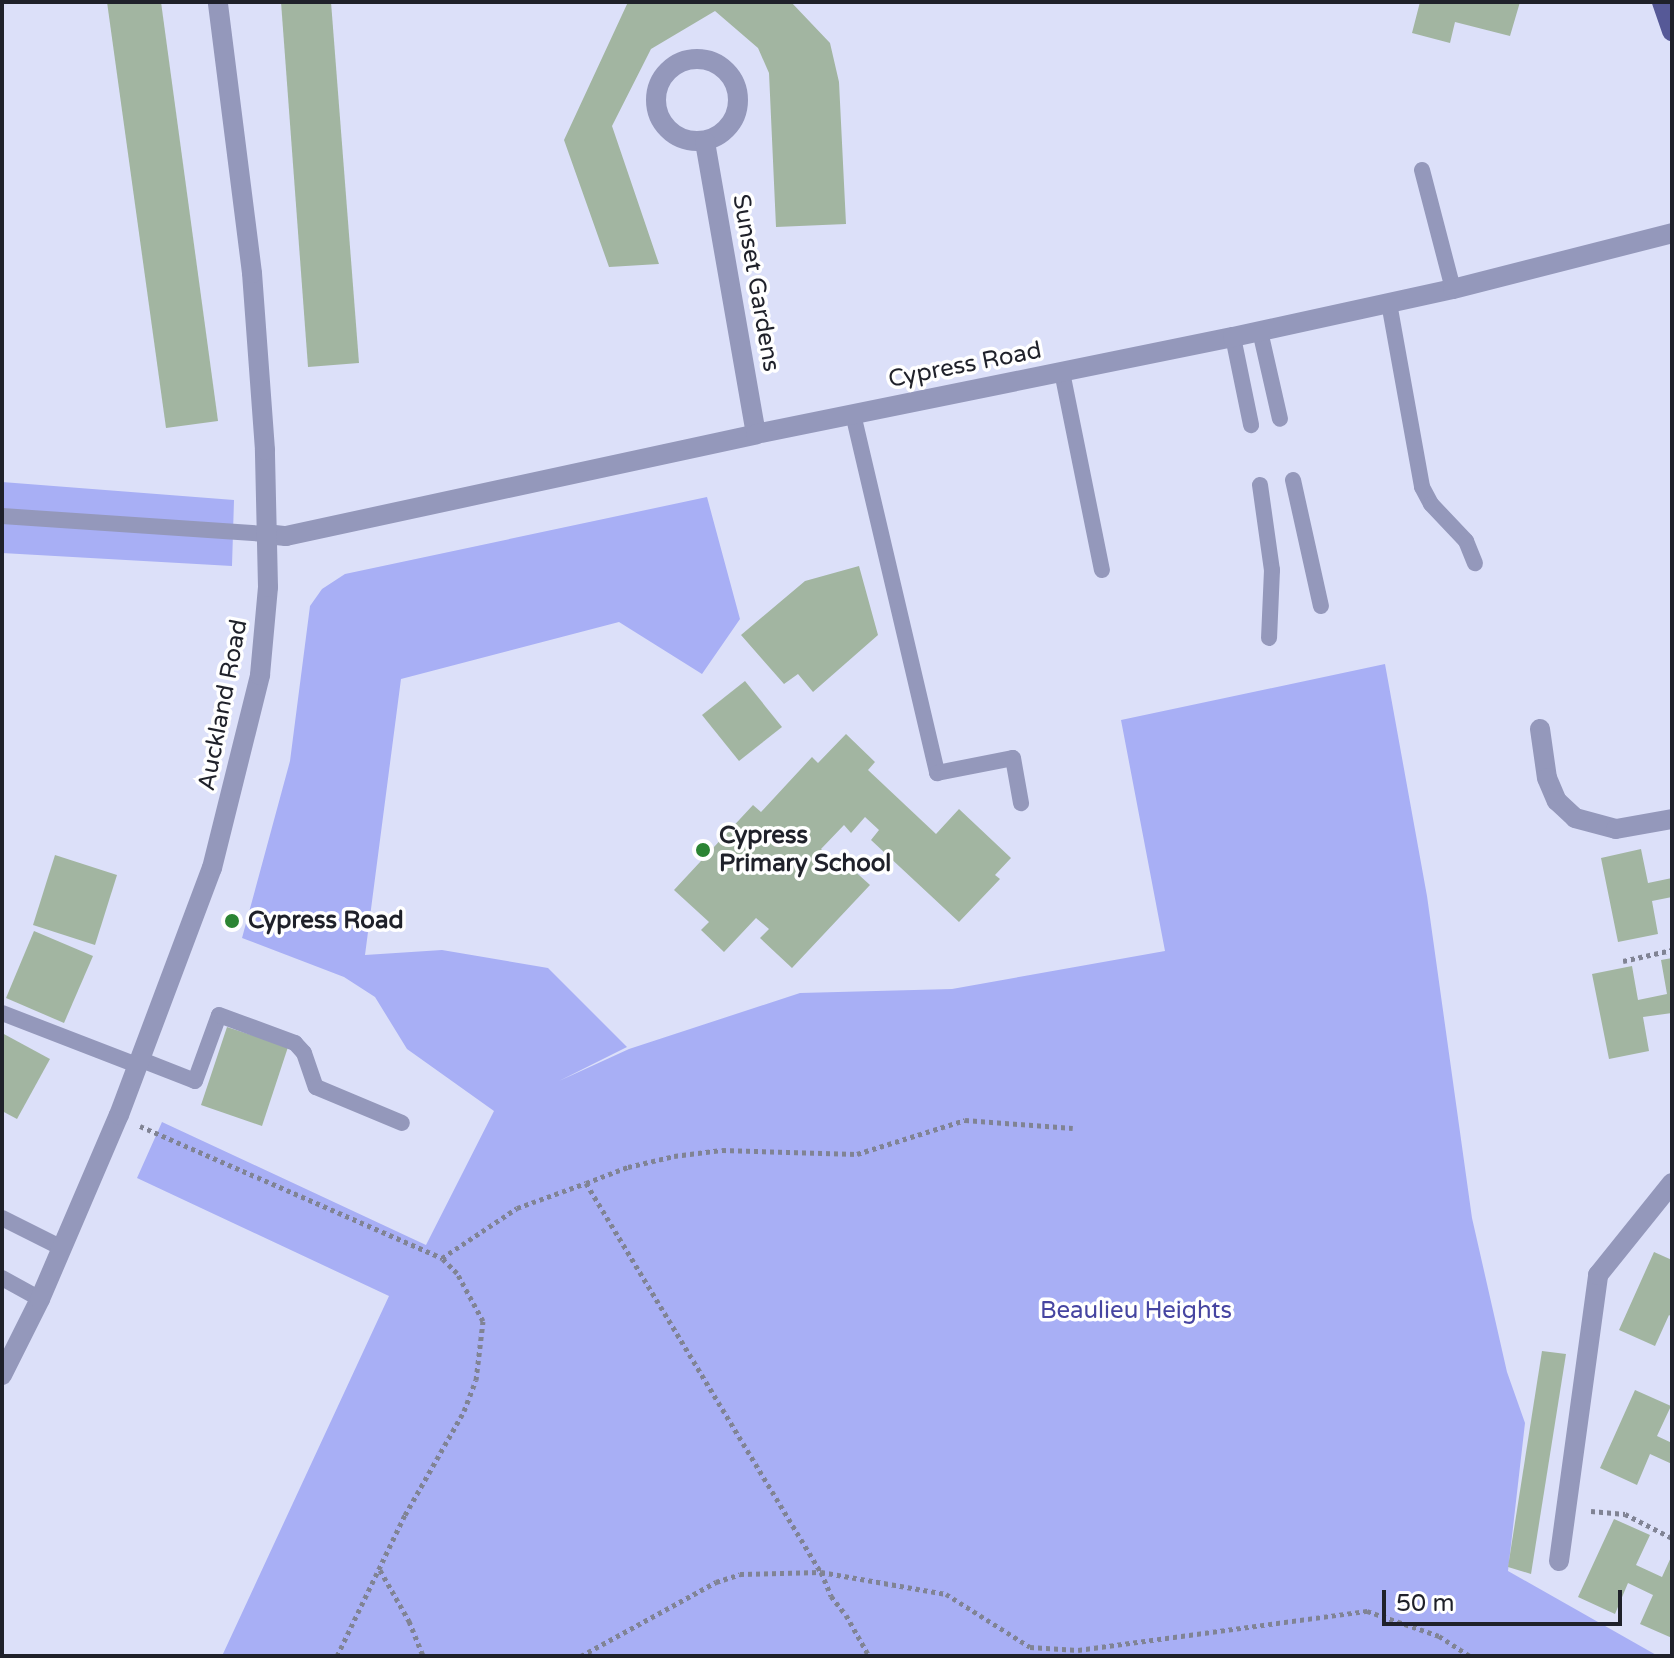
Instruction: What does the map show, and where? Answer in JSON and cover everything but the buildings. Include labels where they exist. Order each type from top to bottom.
[{"type":"main road","points":[[1662,2],[1672,31]]},
{"type":"street","name":"Auckland Road","points":[[2,1375],[40,1299],[119,1115],[212,868],[234,790],[266,637],[265,450],[252,273],[218,2]]},
{"type":"street","points":[[684,59],[716,62],[738,87],[735,120],[705,142],[678,138],[656,113],[659,81],[684,59]]},
{"type":"street","name":"Sunset Gardens","points":[[705,142],[756,434]]},
{"type":"street","name":"Cypress Road","points":[[266,534],[286,536],[756,434],[1233,337],[1453,289],[1672,233]]},
{"type":"street","points":[[1540,729],[1547,778],[1557,801],[1575,818],[1616,829],[1672,819]]},
{"type":"street","points":[[1559,1561],[1598,1275],[1672,1183]]},
{"type":"lane","points":[[1422,170],[1453,289]]},
{"type":"lane","points":[[1389,303],[1422,487],[1431,504],[1466,541],[1475,563]]},
{"type":"lane","points":[[1260,331],[1280,419]]},
{"type":"lane","points":[[1233,337],[1251,425]]},
{"type":"lane","points":[[1062,372],[1102,570]]},
{"type":"lane","points":[[853,414],[937,773],[1013,758],[1021,803]]},
{"type":"lane","points":[[1293,480],[1321,606]]},
{"type":"lane","points":[[1260,485],[1272,570],[1269,638]]},
{"type":"lane","points":[[2,516],[266,534]]},
{"type":"lane","points":[[2,1013],[195,1081],[219,1015],[295,1043],[304,1053],[316,1087],[402,1123]]},
{"type":"lane","points":[[2,1218],[62,1248]]},
{"type":"lane","points":[[2,1278],[40,1299]]},
{"type":"path","points":[[1623,961],[1672,950]]},
{"type":"path","points":[[119,1115],[442,1258],[463,1282],[483,1321],[476,1380],[464,1411],[405,1515],[337,1656]]},
{"type":"path","points":[[442,1258],[517,1208],[628,1167],[674,1156],[722,1150],[857,1154],[965,1120],[1073,1128]]},
{"type":"path","points":[[586,1183],[869,1656]]},
{"type":"path","points":[[1567,1508],[1625,1514],[1672,1538]]},
{"type":"path","points":[[380,1570],[409,1621],[423,1656]]},
{"type":"path","points":[[581,1656],[716,1582],[740,1574],[821,1572],[946,1594],[1030,1647],[1078,1650],[1367,1611],[1439,1636],[1470,1656]]},
{"type":"path","points":[[1028,1656],[1030,1647]]},
{"type":"green space","points":[[2,482],[234,500],[232,566],[2,553]]},
{"type":"green space","name":"Beaulieu Heights","points":[[707,497],[740,619],[702,674],[619,622],[401,679],[365,955],[442,950],[548,968],[627,1047],[559,1081],[629,1049],[800,993],[952,989],[1165,951],[1121,720],[1385,664],[1427,896],[1472,1218],[1507,1372],[1525,1423],[1508,1571],[1658,1656],[222,1656],[389,1296],[137,1178],[162,1122],[426,1245],[494,1111],[407,1049],[375,997],[344,977],[242,938],[290,761],[310,606],[322,589],[345,574]]},
{"type":"place","name":"Cypress Primary School","points":[[703,850]]},
{"type":"place","name":"Cypress Road","points":[[232,921]]}]
